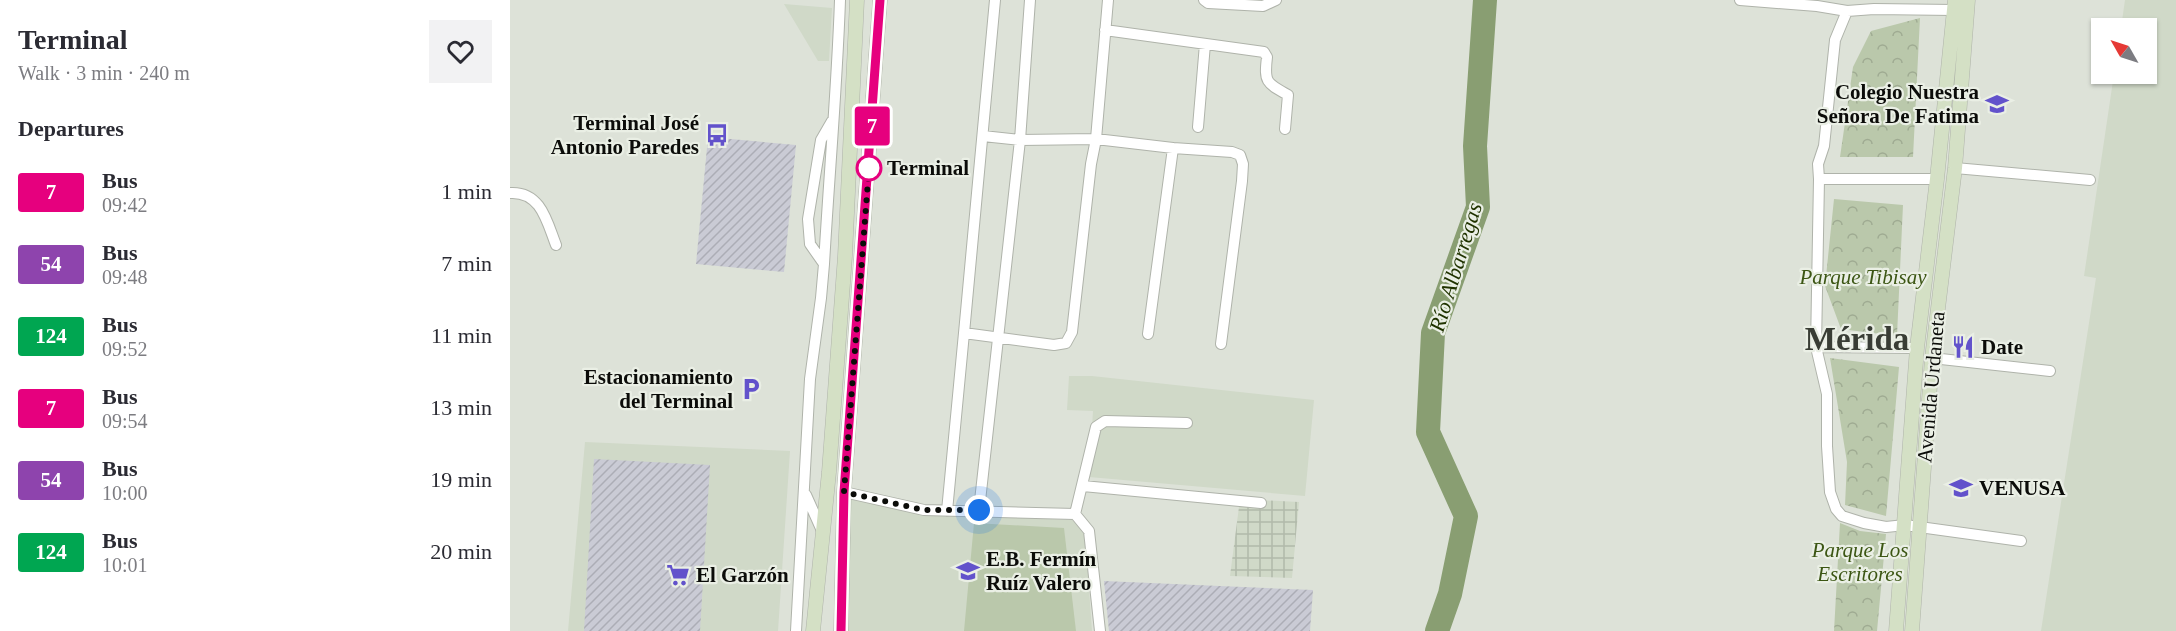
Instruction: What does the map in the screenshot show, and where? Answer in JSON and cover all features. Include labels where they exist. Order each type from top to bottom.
[{"type":"street","points":[[796,631],[810,379],[824,264],[840,0]]},
{"type":"street","points":[[813,631],[824,535],[845,256],[857,0]]},
{"type":"street","points":[[841,631],[844,492],[880,0]]},
{"type":"street","points":[[947,511],[995,0]]},
{"type":"street","points":[[979,510],[1020,140],[1030,0]]},
{"type":"street","points":[[964,333],[1054,345],[1066,342],[1070,338],[1096,139],[1108,0]]},
{"type":"street","points":[[1204,0],[1208,3],[1263,6],[1276,0]]},
{"type":"street","points":[[1740,0],[1829,4],[1847,11],[1954,5]]},
{"type":"street","name":"Avenida Urdaneta","points":[[1912,631],[1932,358],[1955,168],[1968,0]]},
{"type":"street","name":"Avenida Urdaneta","points":[[1896,631],[1917,348],[1954,5]]},
{"type":"street","points":[[1847,11],[1835,40],[1824,146],[1818,164],[1820,179],[1816,347],[1827,394],[1830,492],[1836,509],[1842,516],[1864,523],[1886,527],[1905,525],[2021,540]]},
{"type":"street","points":[[1105,30],[1266,54],[1265,76],[1267,81],[1288,95],[1285,129]]},
{"type":"street","points":[[1198,127],[1205,44]]},
{"type":"street","points":[[824,264],[810,244],[808,219],[821,140],[832,121]]},
{"type":"street","points":[[982,136],[1020,140],[1096,139],[1232,152],[1240,155],[1243,159],[1242,181],[1221,344]]},
{"type":"street","points":[[1149,334],[1173,148]]},
{"type":"street","points":[[1955,168],[2090,180]]},
{"type":"street","points":[[1820,179],[1937,179]]},
{"type":"street","points":[[510,193],[530,196],[542,207],[556,245]]},
{"type":"street","points":[[1816,347],[1917,348]]},
{"type":"street","points":[[1932,358],[2050,371]]},
{"type":"street","points":[[1075,514],[1096,427],[1100,423],[1105,421],[1187,423]]},
{"type":"street","points":[[1083,486],[1261,503]]},
{"type":"street","points":[[805,492],[824,535]]},
{"type":"street","points":[[844,492],[924,510],[1075,514],[1089,531],[1100,631]]},
{"type":"shaded area","points":[[2125,0],[2176,0],[2176,631],[2041,631],[2096,278],[2084,276],[2113,84],[2157,84],[2157,18],[2122,18]]},
{"type":"shaded area","points":[[784,4],[832,8],[829,61],[818,61]]},
{"type":"shaded area","points":[[1069,376],[1092,376],[1314,400],[1305,496],[1089,477],[1093,411],[1067,410]]},
{"type":"shaded area","name":"El Garzón","points":[[585,442],[790,451],[778,631],[568,631]]},
{"type":"shaded area","name":"E.B. Fermín Ruíz Valero","points":[[848,498],[921,514],[1072,520],[1085,533],[1092,631],[845,631]]},
{"type":"shaded area","points":[[1240,499],[1299,502],[1292,578],[1230,576]]},
{"type":"green space","points":[[1920,18],[1913,157],[1840,157],[1853,67],[1871,31]]},
{"type":"green space","name":"Parque Tibisay","points":[[1834,199],[1903,205],[1897,336],[1841,329],[1825,286]]},
{"type":"green space","points":[[1830,358],[1899,367],[1886,516],[1845,505],[1847,462]]},
{"type":"green space","points":[[974,523],[1064,528],[1076,631],[964,631]]},
{"type":"green space","name":"Parque Los Escritores","points":[[1840,523],[1860,531],[1886,534],[1877,631],[1834,631]]},
{"type":"building","points":[[708,137],[796,145],[784,272],[696,264]]},
{"type":"building","name":"El Garzón","points":[[594,459],[710,465],[700,631],[584,631]]},
{"type":"building","points":[[1104,581],[1313,590],[1310,631],[1109,631]]},
{"type":"waterway","name":"Río Albarregas","points":[[1437,631],[1450,594],[1466,516],[1428,432],[1433,333],[1478,207],[1475,146],[1485,0]]},
{"type":"bus line","name":"7","points":[[841,631],[844,492],[880,0]]},
{"type":"place","name":"Colegio Nuestra Señora De Fatima","points":[[1997,104]]},
{"type":"place","name":"Terminal José Antonio Paredes","points":[[717,135]]},
{"type":"place","name":"Terminal","points":[[869,168]]},
{"type":"place","name":"Date","points":[[1963,347]]},
{"type":"place","name":"Estacionamiento del Terminal","points":[[751,389]]},
{"type":"place","name":"VENUSA","points":[[1961,488]]},
{"type":"place","name":"E.B. Fermín Ruíz Valero","points":[[968,571]]},
{"type":"place","name":"El Garzón","points":[[678,575]]},
{"type":"district","name":"Mérida","points":[[1857,338]]},
{"type":"route","points":[[869,168],[844,492],[924,510],[979,510]]}]
